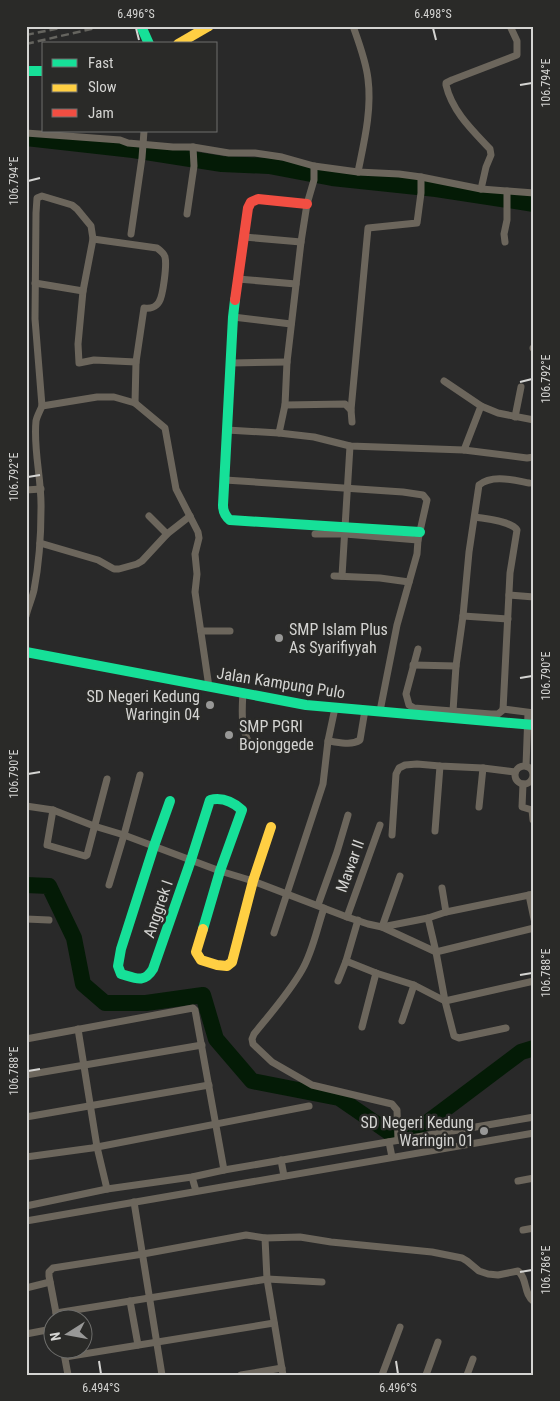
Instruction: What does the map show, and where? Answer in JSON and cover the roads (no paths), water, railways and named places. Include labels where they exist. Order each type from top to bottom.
[{"type":"street","points":[[141,26],[148,42]]},
{"type":"street","points":[[181,42],[208,26]]},
{"type":"street","points":[[353,26],[369,80],[368,114],[358,172]]},
{"type":"street","points":[[481,189],[491,154],[490,149],[475,135],[462,118],[451,99],[446,85],[452,80],[517,54],[517,41],[510,26]]},
{"type":"street","points":[[26,71],[42,71]]},
{"type":"street","points":[[131,234],[144,132]]},
{"type":"street","points":[[26,133],[80,134],[143,146],[193,147],[229,153],[255,153],[282,157],[314,168],[399,174],[421,180],[507,195],[534,193]]},
{"type":"street","points":[[186,214],[194,166],[193,147]]},
{"type":"street","points":[[279,434],[284,405],[301,242],[307,204],[314,180],[314,168]]},
{"type":"street","points":[[352,422],[351,410],[368,228],[417,223],[421,180]]},
{"type":"street","points":[[505,242],[504,234],[508,220],[507,195]]},
{"type":"street","points":[[26,616],[33,593],[40,544],[41,490],[37,456],[36,419],[42,406],[36,337],[36,213],[39,196],[72,205],[91,226],[93,239],[83,291],[78,344],[79,363],[94,360],[136,362]]},
{"type":"street","points":[[307,204],[278,200],[254,200],[248,208],[233,317],[223,508],[226,518],[230,520],[419,536]]},
{"type":"street","points":[[244,237],[301,242]]},
{"type":"street","points":[[93,239],[157,248],[165,256],[162,294],[159,302],[148,309],[144,308],[136,362],[135,403]]},
{"type":"street","points":[[238,279],[296,284]]},
{"type":"street","points":[[36,284],[83,291]]},
{"type":"street","points":[[233,317],[291,324]]},
{"type":"street","points":[[231,363],[287,362]]},
{"type":"street","points":[[444,381],[490,410],[534,420]]},
{"type":"street","points":[[515,417],[521,386]]},
{"type":"street","points":[[42,406],[98,397],[114,397],[135,403],[165,428],[176,489],[198,532],[199,538],[195,554],[196,592],[209,687]]},
{"type":"street","points":[[284,405],[345,404],[351,410]]},
{"type":"street","points":[[464,450],[481,406]]},
{"type":"street","points":[[227,430],[314,437],[350,446],[464,450],[526,458],[534,457]]},
{"type":"street","points":[[350,446],[345,530],[338,576],[380,578],[409,582]]},
{"type":"street","points":[[453,711],[456,666],[478,490],[481,483],[492,480],[502,479],[528,483]]},
{"type":"street","points":[[225,480],[423,495],[427,500],[417,554],[397,625],[380,711]]},
{"type":"street","points":[[26,490],[41,490]]},
{"type":"street","points":[[149,516],[167,534]]},
{"type":"street","points":[[40,544],[98,560],[114,569],[119,569],[137,564],[167,534],[190,516]]},
{"type":"street","points":[[418,649],[406,694],[409,705],[414,708],[491,714],[498,714],[503,709],[510,573],[517,530],[515,526],[509,523],[475,517]]},
{"type":"street","points":[[315,534],[345,530]]},
{"type":"street","points":[[509,595],[534,597]]},
{"type":"street","points":[[463,616],[508,619]]},
{"type":"street","points":[[201,631],[230,631]]},
{"type":"street","name":"Jalan Kampung Pulo","points":[[26,652],[306,705],[530,725]]},
{"type":"street","points":[[413,665],[456,666]]},
{"type":"street","points":[[242,692],[242,722],[251,746]]},
{"type":"street","points":[[274,933],[323,784],[328,741],[335,708]]},
{"type":"street","points":[[503,709],[531,713],[526,766]]},
{"type":"street","points":[[328,741],[350,744],[360,740],[365,710]]},
{"type":"street","points":[[392,835],[396,774],[399,768],[405,765],[417,764],[516,772]]},
{"type":"street","points":[[435,831],[440,766]]},
{"type":"street","points":[[526,766],[532,770],[533,776],[528,783],[524,784],[517,780],[516,772],[519,767],[526,766]]},
{"type":"street","points":[[479,807],[483,768]]},
{"type":"street","points":[[109,886],[140,775]]},
{"type":"street","points":[[53,810],[47,848],[82,857],[87,855],[107,779]]},
{"type":"street","points":[[524,784],[522,807],[532,810],[532,820]]},
{"type":"street","name":"Anggrek I","points":[[154,846],[121,949],[118,966],[121,974],[139,979],[150,976],[210,800],[215,798],[238,806],[242,810],[220,871]]},
{"type":"street","points":[[154,846],[170,801]]},
{"type":"street","points":[[26,806],[53,810],[220,871],[253,881],[347,917],[382,926],[436,952],[534,928]]},
{"type":"street","points":[[348,815],[309,954],[303,969],[252,1039],[254,1044],[272,1062],[312,1085],[392,1104],[397,1110],[398,1138]]},
{"type":"street","name":"Mawar II","points":[[347,917],[380,825]]},
{"type":"street","points":[[220,871],[196,952],[201,960],[227,966],[232,962],[253,881],[271,827]]},
{"type":"street","points":[[382,926],[400,876]]},
{"type":"street","points":[[442,888],[446,912]]},
{"type":"street","points":[[382,926],[428,918],[446,912],[532,894],[534,919]]},
{"type":"street","points":[[428,918],[452,1033],[456,1037],[465,1037],[506,1028]]},
{"type":"street","points":[[26,919],[49,920]]},
{"type":"street","points":[[338,981],[358,920]]},
{"type":"street","points":[[346,961],[414,985],[445,1001],[534,980]]},
{"type":"street","points":[[362,1027],[376,973]]},
{"type":"street","points":[[402,1021],[414,985]]},
{"type":"street","points":[[26,1039],[193,1008],[202,1045],[224,1170]]},
{"type":"street","points":[[78,1029],[97,1147],[108,1190]]},
{"type":"street","points":[[26,1075],[202,1045]]},
{"type":"street","points":[[26,1117],[209,1085]]},
{"type":"street","points":[[26,1158],[97,1147],[309,1106]]},
{"type":"street","points":[[26,1206],[108,1190],[389,1142],[398,1138],[534,1117]]},
{"type":"street","points":[[26,1221],[534,1133]]},
{"type":"street","points":[[389,1142],[392,1157]]},
{"type":"street","points":[[281,1160],[284,1176]]},
{"type":"street","points":[[192,1176],[196,1192]]},
{"type":"street","points":[[518,1181],[534,1178]]},
{"type":"street","points":[[134,1202],[162,1375]]},
{"type":"street","points":[[523,1230],[534,1228]]},
{"type":"street","points":[[55,1308],[49,1272],[55,1268],[246,1235],[265,1238],[300,1237],[432,1252],[462,1258],[479,1271],[488,1274],[498,1275],[518,1271],[522,1274],[529,1298],[534,1302]]},
{"type":"street","points":[[240,1375],[282,1371],[267,1279],[265,1238]]},
{"type":"street","points":[[92,1309],[267,1279],[322,1282]]},
{"type":"street","points":[[26,1288],[50,1282]]},
{"type":"street","points":[[130,1301],[138,1345]]},
{"type":"street","points":[[92,1353],[274,1324]]},
{"type":"street","points":[[382,1375],[400,1327]]},
{"type":"street","points":[[26,1334],[42,1331]]},
{"type":"street","points":[[426,1375],[438,1342]]},
{"type":"street","points":[[65,1358],[68,1375]]},
{"type":"street","points":[[467,1375],[473,1359]]},
{"type":"waterway","points":[[26,138],[133,150],[222,164],[269,166],[332,178],[436,189],[534,204]]},
{"type":"waterway","points":[[26,885],[49,886],[74,938],[83,984],[105,1003],[146,1003],[203,995],[216,1039],[252,1081],[339,1098],[390,1133],[411,1130],[428,1122],[521,1052],[534,1048]]},
{"type":"railway","points":[[26,35],[70,26]]},
{"type":"railway","points":[[26,44],[104,26]]},
{"type":"place","name":"SMP Islam Plus As Syarifiyyah","points":[[279,638]]},
{"type":"place","name":"SD Negeri Kedung Waringin 04","points":[[210,705]]},
{"type":"place","name":"SMP PGRI Bojonggede","points":[[229,735]]},
{"type":"place","name":"SD Negeri Kedung Waringin 01","points":[[484,1131]]}]
